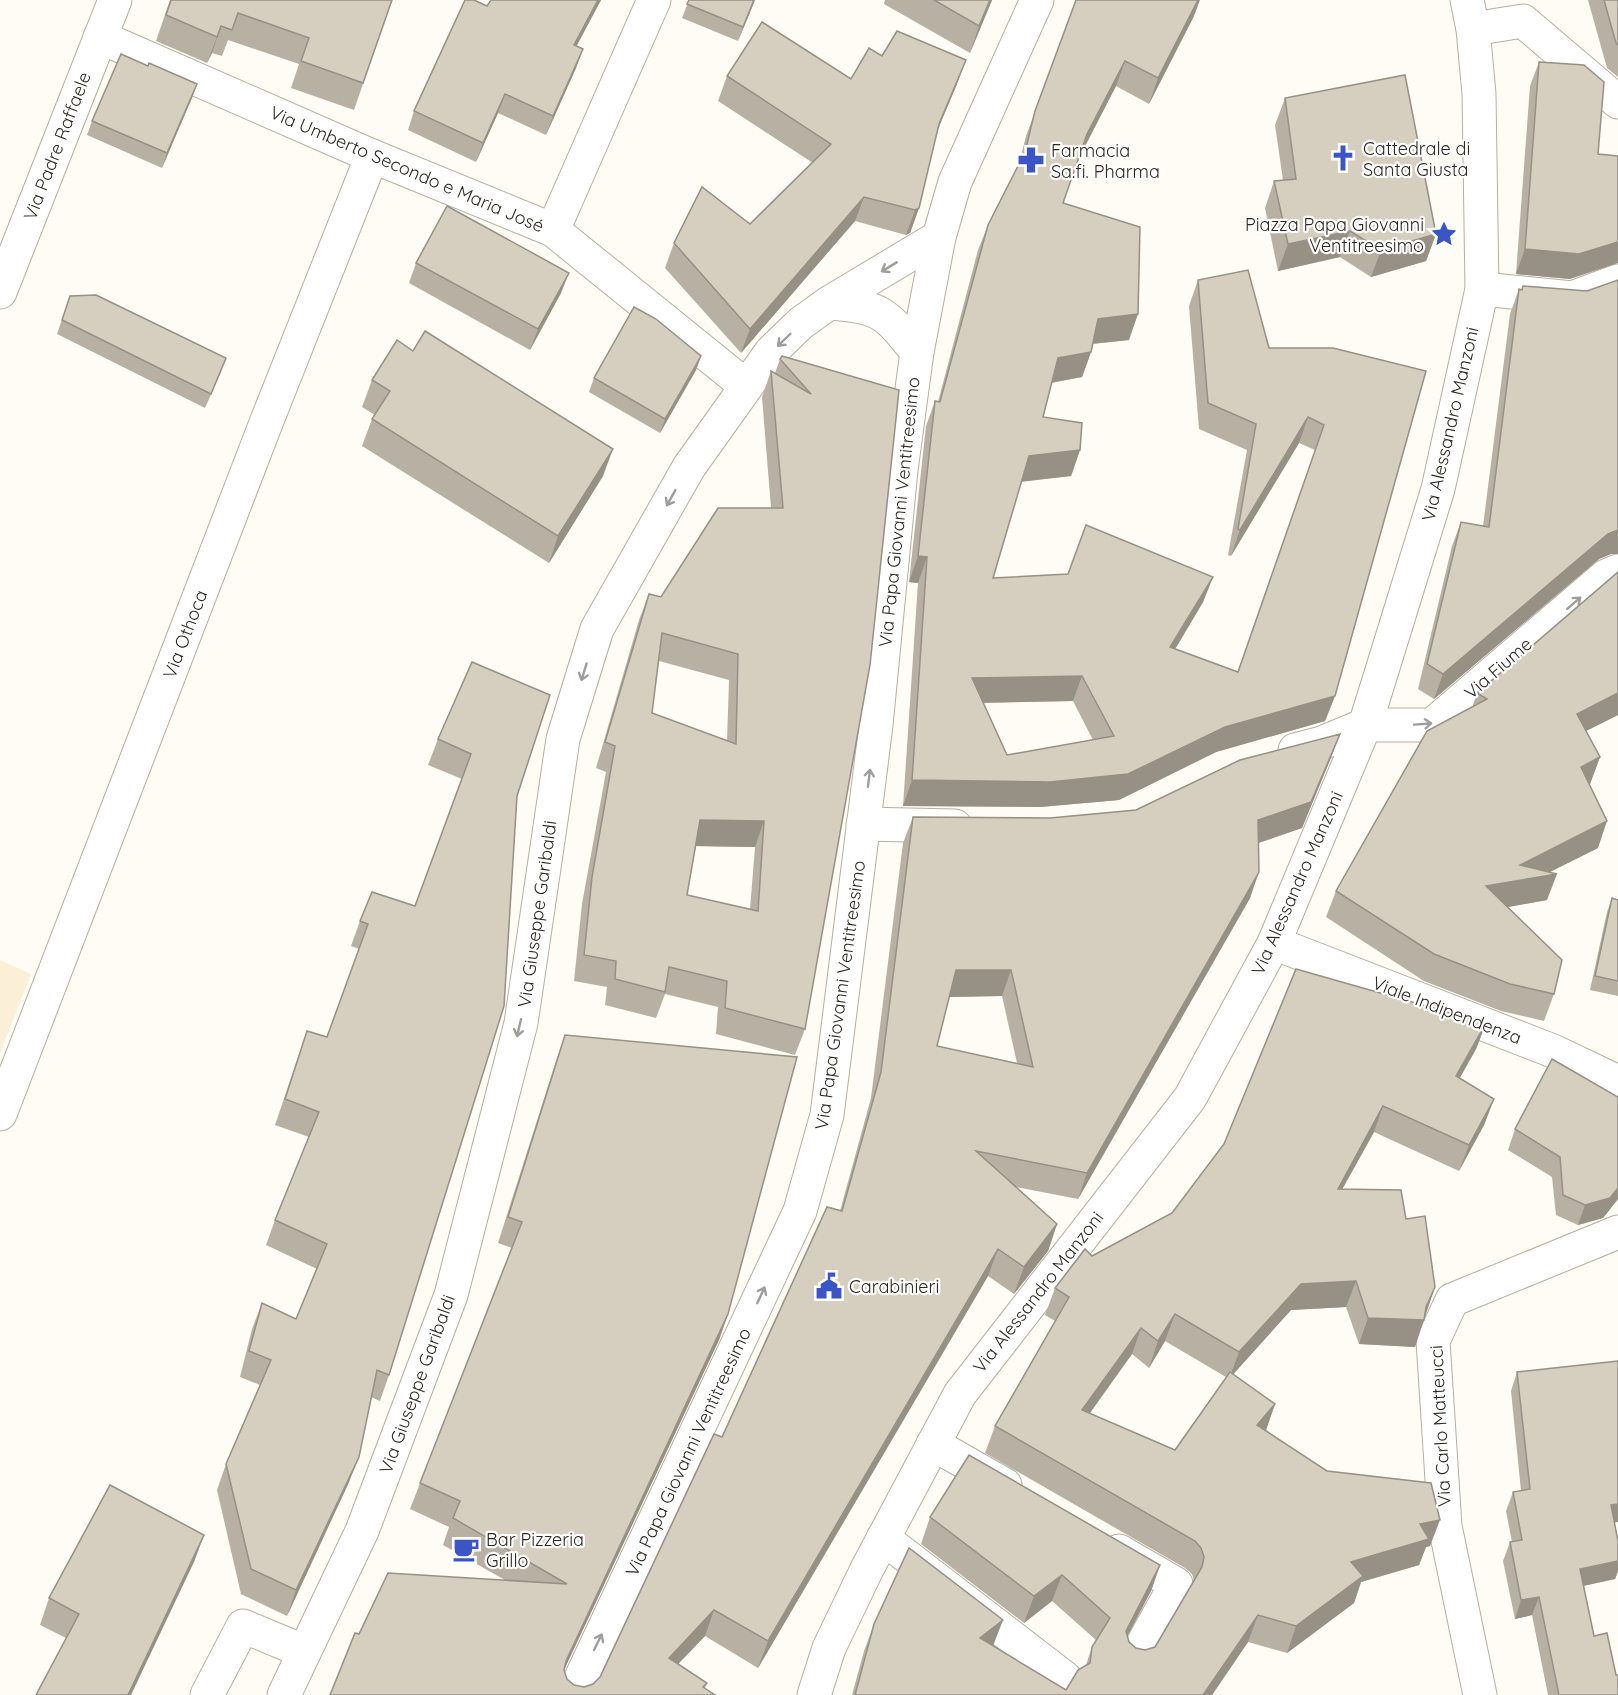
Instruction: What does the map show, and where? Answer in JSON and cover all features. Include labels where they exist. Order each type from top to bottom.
[{"type":"street","name":"Via Padre Raffaele","points":[[0,292],[115,0]]},
{"type":"street","points":[[553,230],[654,0]]},
{"type":"street","name":"Via Papa Giovanni Ventitreesimo","points":[[573,1695],[800,1211],[827,1115],[876,725],[901,470],[917,352],[939,237],[956,182],[1037,0]]},
{"type":"street","points":[[1470,14],[1522,21],[1618,102]]},
{"type":"street","name":"Via Alessandro Manzoni","points":[[814,1695],[829,1648],[960,1394],[1190,1098],[1274,943],[1365,725],[1438,489],[1482,289],[1479,94],[1470,14]]},
{"type":"street","name":"Via Umberto Secondo e Maria José","points":[[100,37],[372,156],[553,230],[746,386]]},
{"type":"street","name":"Via Othoca","points":[[0,1114],[257,446],[372,156]]},
{"type":"street","name":"Via Giuseppe Garibaldi","points":[[284,1695],[303,1650],[362,1531],[451,1295],[521,1023],[563,739],[597,629],[689,466],[771,352],[801,323],[829,303],[939,237]]},
{"type":"street","points":[[1482,289],[1572,298],[1618,281]]},
{"type":"street","name":"Via Papa Giovanni Ventitreesimo","points":[[829,303],[864,305],[890,319],[917,352]]},
{"type":"street","name":"Via Fiume","points":[[1365,725],[1432,725],[1606,576],[1618,571]]},
{"type":"street","points":[[1267,757],[1322,743],[1365,725]]},
{"type":"street","points":[[863,824],[985,826]]},
{"type":"street","name":"Viale Indipendenza","points":[[1274,943],[1553,1050],[1618,1082]]},
{"type":"street","name":"Via Carlo Matteucci","points":[[1480,1695],[1445,1526],[1433,1341],[1452,1300],[1618,1232]]},
{"type":"street","points":[[933,1444],[1035,1502]]},
{"type":"street","points":[[1095,1537],[1176,1584],[1135,1658]]},
{"type":"street","points":[[884,1538],[1065,1678]]},
{"type":"street","points":[[207,1695],[243,1626],[303,1650]]},
{"type":"shaded area","points":[[0,960],[31,974],[0,1053]]},
{"type":"building","points":[[171,0],[392,0],[363,83],[301,61],[309,38],[238,13],[232,30],[221,26],[217,37],[166,15]]},
{"type":"building","points":[[465,0],[474,0],[487,6],[491,0],[598,0],[574,45],[583,49],[553,116],[505,94],[483,143],[414,111]]},
{"type":"building","points":[[689,0],[754,0],[743,27],[687,4]]},
{"type":"building","points":[[934,0],[990,0],[979,26]]},
{"type":"building","points":[[1076,0],[1198,0],[1158,78],[1125,61],[1087,134],[1063,203],[1140,227],[1138,314],[1098,319],[1091,352],[1058,358],[1043,417],[1082,423],[1080,450],[1029,456],[993,578],[1068,574],[1086,525],[1213,577],[1170,647],[1238,672],[1324,425],[1308,417],[1240,530],[1238,529],[1256,424],[1208,403],[1198,280],[1248,270],[1269,348],[1333,348],[1426,371],[1335,696],[1225,727],[1128,774],[1050,782],[912,780],[927,557],[918,556],[935,401],[940,402],[988,225],[1025,152],[1035,111]],"holes":[[[1082,676],[1114,736],[1007,755],[972,678]]]},
{"type":"building","points":[[1604,0],[1618,0],[1618,45],[1616,43]]},
{"type":"building","points":[[762,22],[851,79],[869,48],[882,56],[897,31],[966,60],[939,124],[919,208],[915,210],[864,197],[750,329],[674,243],[702,187],[750,224],[831,144],[727,76]]},
{"type":"building","points":[[121,54],[148,66],[149,63],[197,84],[167,153],[92,121]]},
{"type":"building","points":[[1539,62],[1584,65],[1604,82],[1598,154],[1618,156],[1618,242],[1579,254],[1525,249]]},
{"type":"building","name":"Cattedrale di Santa Giusta","points":[[1405,75],[1436,234],[1381,250],[1350,231],[1288,244],[1274,181],[1296,179],[1285,98]]},
{"type":"building","points":[[447,206],[569,273],[538,329],[416,263]]},
{"type":"building","points":[[1618,280],[1618,530],[1608,534],[1443,674],[1427,664],[1461,522],[1489,527],[1519,289],[1522,290],[1523,286],[1587,291]]},
{"type":"building","points":[[96,295],[226,358],[211,394],[62,320],[70,296]]},
{"type":"building","points":[[634,307],[656,319],[701,356],[665,419],[594,378]]},
{"type":"building","points":[[425,331],[613,449],[558,536],[372,419],[390,391],[372,380],[397,340],[413,351]]},
{"type":"building","points":[[782,356],[899,390],[870,665],[805,1029],[725,1008],[727,981],[669,967],[665,992],[615,979],[616,961],[584,955],[592,877],[615,746],[605,742],[649,594],[661,597],[718,508],[783,508],[771,371],[811,394],[780,359]],"holes":[[[662,633],[738,654],[736,744],[652,713]],[[700,820],[764,821],[758,911],[687,895]]]},
{"type":"building","points":[[1618,572],[1618,693],[1577,714],[1600,757],[1581,767],[1607,821],[1520,865],[1557,874],[1486,886],[1562,960],[1554,994],[1510,984],[1434,954],[1336,891],[1427,731],[1487,699],[1477,693]]},
{"type":"building","points":[[472,662],[550,695],[517,796],[504,1006],[389,1375],[377,1370],[359,1457],[296,1590],[251,1569],[226,1464],[271,1360],[249,1351],[262,1303],[296,1319],[327,1244],[275,1220],[319,1112],[285,1099],[307,1031],[327,1037],[368,924],[360,921],[372,892],[415,906],[471,754],[438,739]]},
{"type":"building","points":[[1340,734],[1311,802],[1258,820],[1259,872],[1087,1173],[976,1151],[1057,1224],[1024,1267],[998,1249],[768,1641],[714,1610],[669,1658],[707,1683],[703,1687],[715,1695],[330,1695],[355,1633],[359,1634],[388,1573],[567,1584],[453,1518],[460,1501],[420,1483],[522,1222],[508,1217],[565,1035],[797,1057],[728,1314],[566,1661],[564,1670],[567,1679],[574,1685],[584,1687],[593,1684],[600,1677],[714,1434],[722,1437],[827,1207],[842,1211],[881,1072],[913,817],[1050,818],[1136,810],[1240,760]],"holes":[[[956,970],[1011,970],[1033,1067],[937,1046]]]},
{"type":"building","points":[[1612,898],[1618,900],[1618,981],[1595,976]]},
{"type":"building","points":[[1296,969],[1486,1023],[1456,1076],[1494,1099],[1469,1145],[1383,1106],[1338,1189],[1401,1190],[1406,1219],[1425,1216],[1435,1287],[1426,1307],[1424,1320],[1368,1318],[1356,1281],[1301,1284],[1239,1352],[1175,1314],[1158,1341],[1141,1328],[1082,1410],[1175,1450],[1230,1372],[1275,1404],[1257,1425],[1327,1471],[1431,1483],[1440,1520],[1420,1524],[1429,1539],[1351,1562],[1363,1576],[1296,1626],[1258,1615],[1203,1695],[855,1695],[874,1624],[909,1548],[1003,1620],[980,1638],[1066,1690],[1078,1670],[1090,1663],[1092,1647],[1110,1618],[1062,1575],[1034,1596],[930,1517],[969,1455],[1160,1565],[1126,1631],[1129,1642],[1136,1648],[1145,1650],[1155,1647],[1202,1567],[1204,1557],[1201,1548],[1195,1541],[995,1426],[1069,1297],[1055,1288],[1085,1249],[1092,1256],[1172,1213],[1224,1144]]},
{"type":"building","points":[[1552,1059],[1618,1097],[1618,1188],[1610,1198],[1585,1205],[1563,1195],[1560,1157],[1515,1129]]},
{"type":"building","points":[[1618,1361],[1618,1504],[1611,1505],[1618,1541],[1618,1561],[1580,1569],[1594,1636],[1607,1633],[1616,1675],[1618,1675],[1618,1695],[1559,1695],[1539,1597],[1521,1600],[1510,1542],[1522,1540],[1513,1492],[1530,1489],[1517,1372]]},
{"type":"building","points":[[110,1485],[204,1535],[128,1695],[36,1695],[79,1614],[49,1598]]},
{"type":"place","name":"Cattedrale di Santa Giusta","points":[[1343,158]]},
{"type":"place","name":"Farmacia Sa.fi. Pharma","points":[[1031,160]]},
{"type":"place","name":"Piazza Papa Giovanni Ventitreesimo","points":[[1444,234]]},
{"type":"place","name":"Carabinieri","points":[[829,1286]]},
{"type":"place","name":"Bar Pizzeria Grillo","points":[[466,1549]]}]
